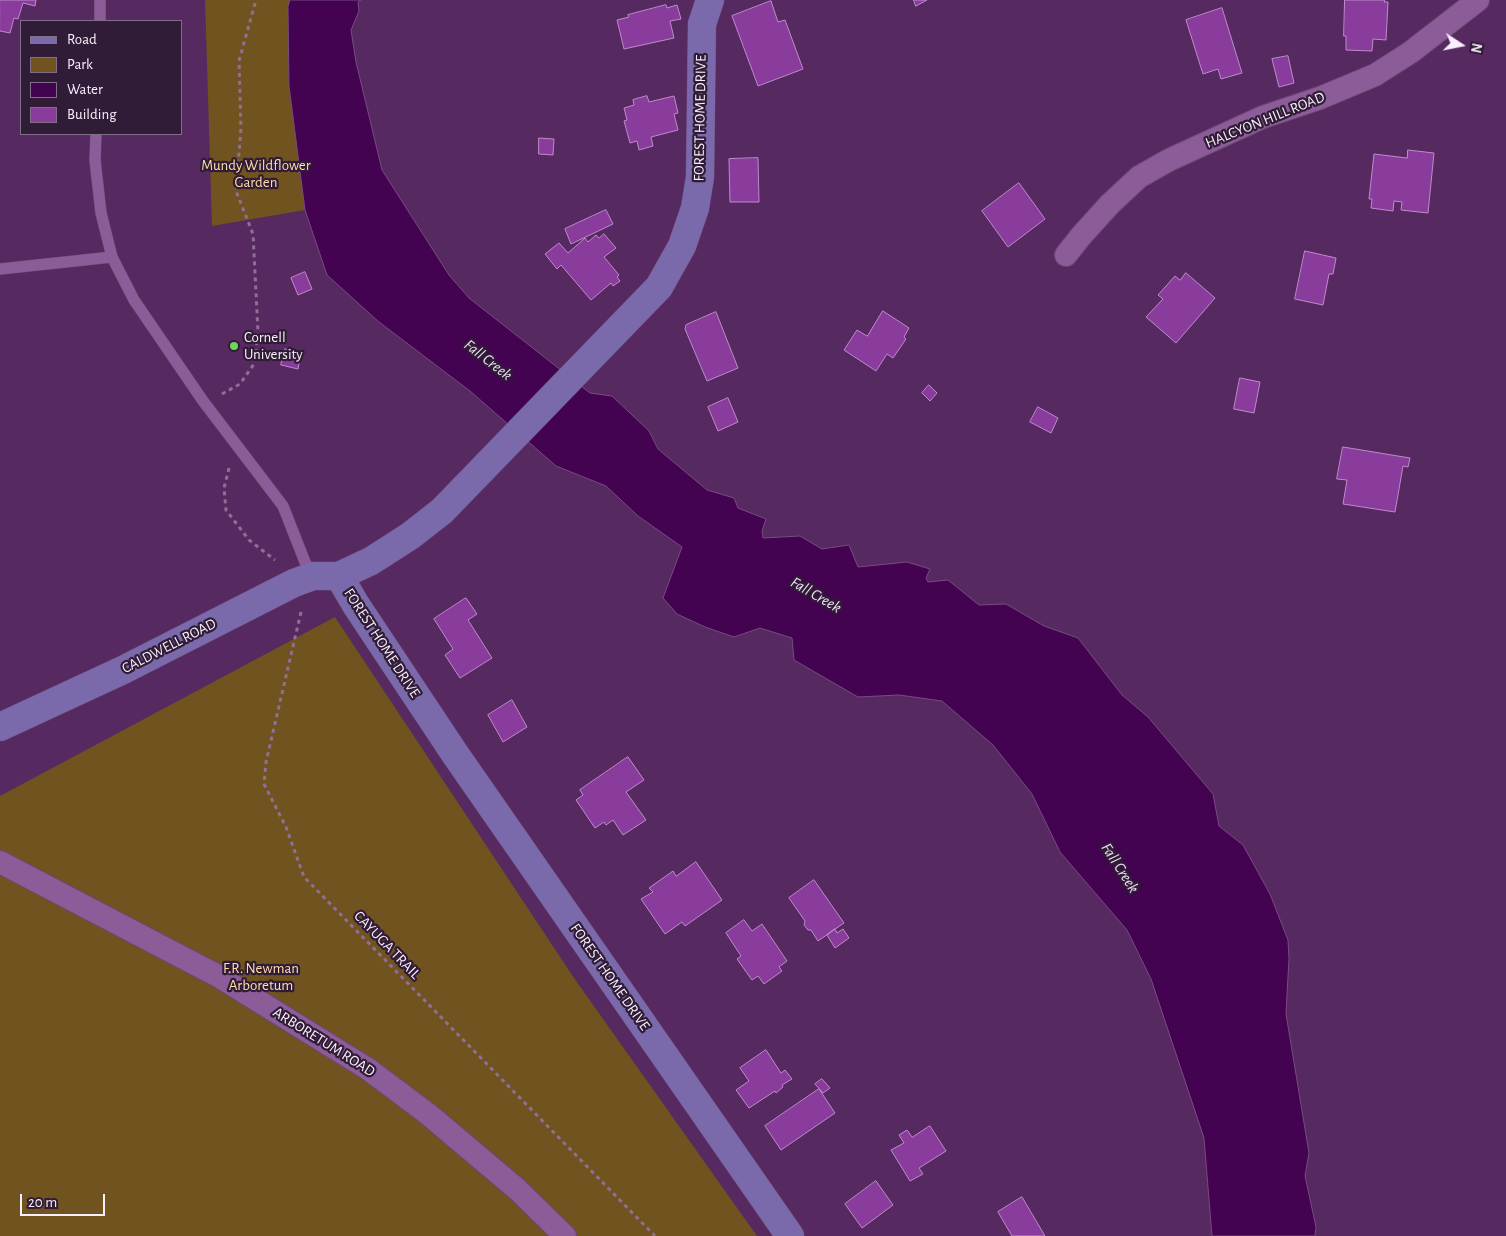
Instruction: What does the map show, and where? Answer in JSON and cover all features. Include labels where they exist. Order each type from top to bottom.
[{"type":"street","name":"FOREST HOME DRIVE","points":[[710,0],[702,24],[700,178],[695,208],[682,246],[659,287],[442,511],[410,536],[371,561],[326,576],[356,605],[455,754],[790,1236]]},
{"type":"street","name":"HALCYON HILL ROAD","points":[[1066,256],[1110,204],[1139,177],[1169,160],[1263,118],[1320,98],[1375,75],[1411,52],[1478,0]]},
{"type":"street","name":"CALDWELL ROAD","points":[[0,727],[123,670],[294,582],[326,576]]},
{"type":"street","name":"ARBORETUM ROAD","points":[[0,862],[218,976],[368,1069],[428,1114],[518,1190],[565,1236]]},
{"type":"lane","points":[[100,0],[100,20]]},
{"type":"lane","points":[[96,135],[95,160],[101,213],[112,257],[134,300],[203,401],[283,506],[305,562],[326,576]]},
{"type":"lane","points":[[0,269],[112,257]]},
{"type":"path","points":[[256,0],[239,61],[241,128],[236,191],[253,234],[258,332],[254,364],[240,384],[222,394],[235,443],[224,488],[226,510],[249,540],[281,565]]},
{"type":"path","name":"CAYUGA TRAIL","points":[[301,610],[266,762],[264,784],[286,827],[304,877],[655,1236]]},
{"type":"green space","name":"Mundy Wildflower Garden","points":[[205,0],[290,0],[288,7],[289,86],[305,210],[212,226]]},
{"type":"green space","name":"F.R. Newman Arboretum","points":[[335,617],[574,978],[757,1236],[0,1236],[0,796]]},
{"type":"water","name":"Fall Creek","points":[[290,0],[361,0],[358,2],[359,11],[351,30],[356,62],[382,170],[449,275],[469,298],[590,393],[612,396],[649,431],[658,449],[707,490],[734,498],[738,508],[766,519],[762,531],[763,538],[800,536],[822,549],[849,545],[858,567],[907,562],[930,569],[926,578],[928,582],[948,580],[979,605],[1006,604],[1044,626],[1078,638],[1122,695],[1148,717],[1213,794],[1219,826],[1243,845],[1270,894],[1288,940],[1286,1014],[1309,1153],[1305,1176],[1316,1227],[1315,1236],[1212,1236],[1204,1138],[1151,979],[1127,930],[1060,852],[1032,794],[993,745],[942,701],[899,695],[858,697],[794,660],[792,638],[760,628],[734,637],[705,627],[677,614],[663,598],[682,547],[638,516],[606,486],[556,466],[470,391],[379,322],[327,275],[305,210],[289,86],[288,7]]},
{"type":"building","points":[[0,0],[36,0],[35,6],[23,3],[18,19],[14,18],[10,33],[0,31]]},
{"type":"building","points":[[914,0],[927,0],[916,6]]},
{"type":"building","points":[[1345,0],[1385,0],[1384,2],[1388,2],[1386,40],[1373,39],[1372,51],[1346,50],[1346,36],[1344,36]]},
{"type":"building","points":[[771,1],[778,22],[785,20],[803,69],[758,86],[732,16]]},
{"type":"building","points":[[666,5],[667,8],[677,5],[681,19],[670,21],[674,38],[624,49],[617,20],[629,17],[628,15]]},
{"type":"building","points":[[1222,8],[1242,73],[1221,79],[1218,69],[1203,74],[1186,20]]},
{"type":"building","points":[[1288,56],[1294,83],[1279,87],[1272,59]]},
{"type":"building","points":[[647,96],[649,102],[674,96],[678,113],[674,114],[678,130],[651,137],[653,146],[639,150],[637,141],[630,143],[624,121],[627,120],[624,108],[634,105],[633,100]]},
{"type":"building","points":[[539,138],[554,139],[553,155],[539,154]]},
{"type":"building","points":[[1408,150],[1434,153],[1428,213],[1401,210],[1402,202],[1394,201],[1393,211],[1371,208],[1372,199],[1369,199],[1374,154],[1407,158]]},
{"type":"building","points":[[758,158],[759,202],[730,202],[729,159]]},
{"type":"building","points":[[1019,183],[1045,219],[1008,247],[982,211]]},
{"type":"building","points":[[606,210],[613,224],[571,244],[565,229]]},
{"type":"building","points":[[604,234],[616,248],[604,257],[619,275],[617,277],[620,281],[613,286],[611,283],[591,300],[561,265],[557,269],[545,254],[559,243],[568,253],[585,238],[588,242],[596,235],[599,238]]},
{"type":"building","points":[[1305,251],[1336,258],[1333,274],[1329,274],[1323,305],[1295,299]]},
{"type":"building","points":[[305,272],[312,289],[298,295],[291,278]]},
{"type":"building","points":[[1186,273],[1215,298],[1176,343],[1146,317],[1163,299],[1158,295],[1175,276],[1180,280]]},
{"type":"building","points":[[883,311],[909,328],[904,337],[906,339],[893,358],[887,354],[876,371],[844,350],[857,330],[867,336]]},
{"type":"building","points":[[716,312],[738,368],[707,381],[685,329],[686,325]]},
{"type":"building","points":[[285,349],[301,352],[298,369],[281,365]]},
{"type":"building","points":[[1240,378],[1260,382],[1254,413],[1234,409]]},
{"type":"building","points":[[929,385],[937,393],[930,401],[922,393]]},
{"type":"building","points":[[728,398],[738,422],[718,431],[708,407]]},
{"type":"building","points":[[1038,407],[1058,418],[1051,433],[1030,422]]},
{"type":"building","points":[[1343,447],[1410,458],[1408,467],[1403,466],[1395,512],[1343,504],[1347,480],[1337,479]]},
{"type":"building","points":[[466,598],[477,614],[468,620],[492,658],[460,678],[445,655],[453,649],[434,619]]},
{"type":"building","points":[[512,700],[527,727],[503,742],[488,715]]},
{"type":"building","points":[[628,757],[644,780],[626,792],[646,820],[623,835],[613,820],[606,825],[604,822],[595,828],[576,800],[583,795],[580,790]]},
{"type":"building","points":[[696,862],[722,900],[685,926],[682,922],[665,934],[641,899],[653,892],[649,888],[673,871],[676,876]]},
{"type":"building","points":[[814,880],[844,923],[818,941],[811,930],[808,930],[804,925],[805,921],[789,898]]},
{"type":"building","points":[[744,920],[752,931],[762,924],[787,961],[779,967],[782,971],[764,984],[758,976],[752,980],[737,959],[741,956],[726,933]]},
{"type":"building","points":[[835,929],[837,933],[843,929],[849,938],[835,948],[827,935]]},
{"type":"building","points":[[766,1050],[781,1073],[785,1070],[792,1079],[782,1085],[783,1087],[776,1093],[775,1091],[749,1108],[736,1090],[749,1081],[740,1068]]},
{"type":"building","points":[[822,1079],[830,1088],[823,1093],[815,1084]]},
{"type":"building","points":[[819,1089],[835,1113],[781,1150],[765,1126]]},
{"type":"building","points":[[930,1126],[946,1151],[919,1168],[923,1174],[910,1181],[891,1150],[904,1143],[899,1135],[907,1130],[912,1137]]},
{"type":"building","points":[[876,1181],[893,1205],[862,1228],[845,1204]]},
{"type":"building","points":[[1022,1197],[1045,1236],[1012,1236],[998,1212]]},
{"type":"place","name":"Cornell University","points":[[234,346]]}]
